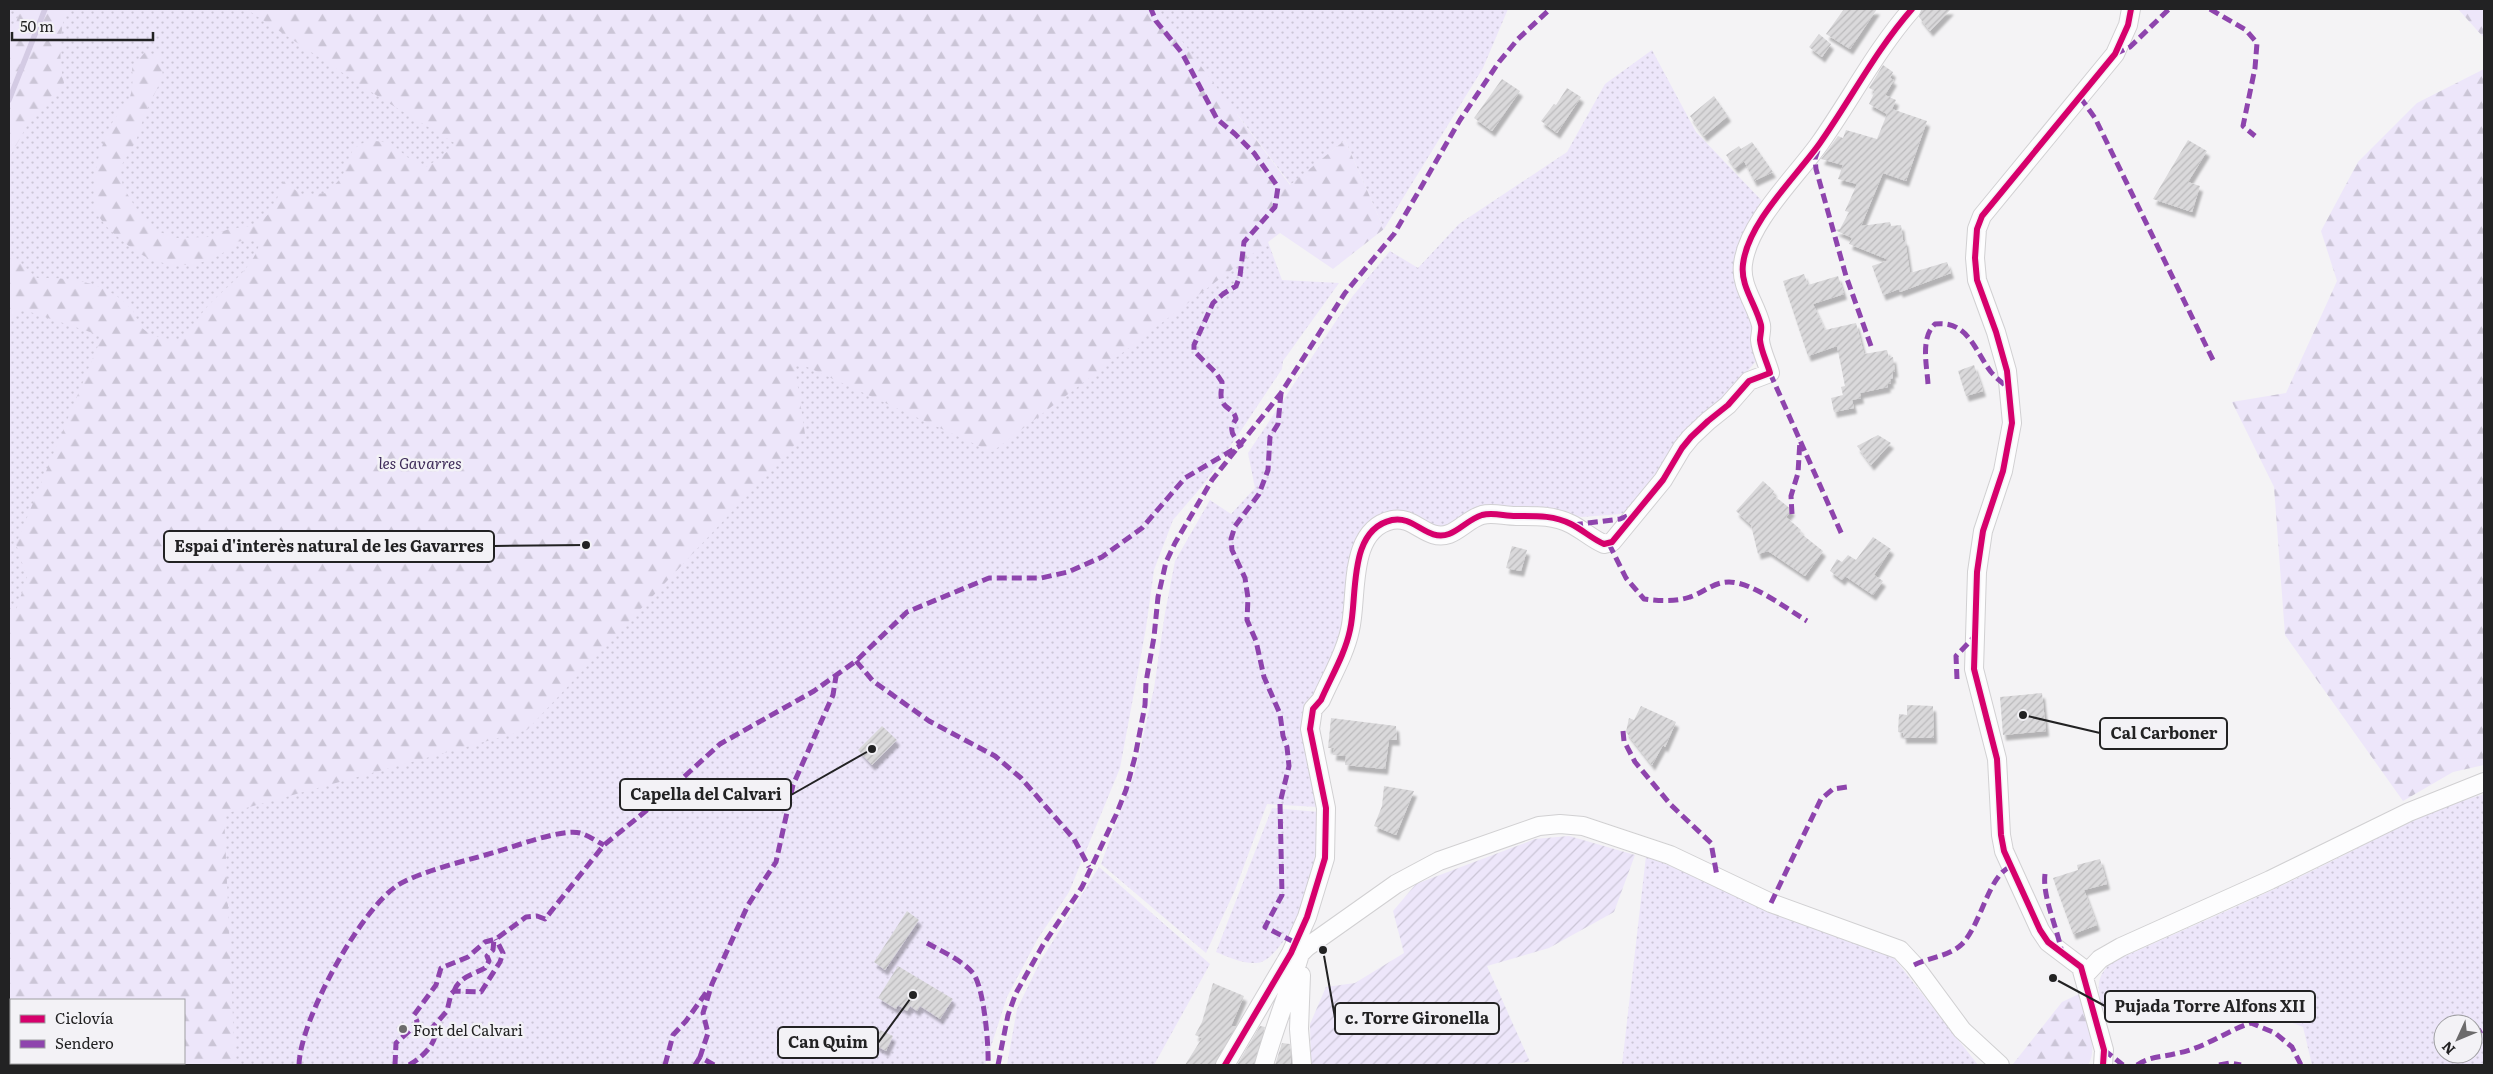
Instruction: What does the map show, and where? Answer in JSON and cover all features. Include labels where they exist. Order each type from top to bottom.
[{"type":"street","points":[[1264,1065],[1272,1036],[1283,1011],[1296,954],[1327,846],[1326,808],[1310,737],[1313,709],[1321,700],[1350,631],[1358,559],[1367,540],[1382,524],[1394,519],[1411,521],[1429,534],[1439,536],[1450,534],[1484,514],[1496,514],[1548,516],[1573,525],[1604,544],[1612,542],[1663,480],[1682,448],[1691,437],[1728,405],[1749,381],[1770,373],[1760,340],[1761,326],[1743,278],[1743,264],[1747,248],[1771,205],[1821,142],[1888,36],[1912,9]]},
{"type":"street","points":[[2103,1065],[2104,1050],[2081,967],[2048,942],[2040,930],[2004,851],[2001,835],[1997,759],[1974,669],[1977,572],[1983,530],[2003,471],[2012,423],[2007,370],[1996,332],[1977,280],[1975,258],[1977,229],[1982,216],[2115,54],[2128,25],[2131,9]]},
{"type":"street","points":[[2084,976],[2100,959],[2121,947],[2270,880],[2409,812],[2484,782]]},
{"type":"street","points":[[1225,1065],[1296,954],[1396,884],[1439,861],[1539,826],[1560,824],[1584,826],[1670,855],[1772,903],[1900,950],[1914,965],[1962,1030],[2000,1065]]},
{"type":"street","points":[[1296,954],[1302,1065]]},
{"type":"green space","points":[[9,9],[1508,9],[1483,68],[1384,229],[1345,140],[1291,185],[1237,114],[1257,212],[1282,280],[1339,283],[1283,361],[1282,369],[1203,485],[1173,520],[1154,570],[1146,628],[1120,768],[1069,892],[1037,940],[1007,997],[985,1065],[9,1065]]},
{"type":"green space","points":[[20,9],[66,9],[60,46],[64,83],[32,117],[9,158],[9,47]]},
{"type":"green space","name":"les Gavarres","points":[[246,9],[1158,9],[1290,185],[1345,140],[1384,229],[1333,269],[1280,233],[992,452],[794,361],[805,434],[527,730],[224,814],[235,1065],[9,1065],[9,607],[16,610],[27,578],[16,544],[102,336],[21,309],[9,320],[9,258],[19,262],[37,278],[76,280],[101,287],[123,301],[133,312],[143,329],[158,337],[181,341],[207,307],[250,263],[259,245],[253,239],[236,242],[210,260],[194,264],[178,265],[153,260],[138,253],[125,243],[100,218],[94,196],[94,183],[99,157],[112,123],[130,98],[132,68],[145,52],[160,56],[163,76],[145,114],[136,141],[120,168],[123,187],[139,213],[154,230],[177,238],[208,237],[229,229],[258,225],[273,209],[284,181],[302,195],[327,193],[342,177],[353,149],[368,140],[391,143],[407,157],[426,167],[456,144],[382,99]]},
{"type":"green space","points":[[2458,9],[2484,9],[2484,38]]},
{"type":"green space","points":[[1652,50],[1696,132],[1764,203],[1746,237],[1757,360],[1630,509],[1621,514],[1582,517],[1516,506],[1489,507],[1445,529],[1418,520],[1363,536],[1347,629],[1302,728],[1318,807],[1267,804],[1235,890],[1206,953],[1101,864],[1135,772],[1154,688],[1175,561],[1210,500],[1231,514],[1255,488],[1248,453],[1352,297],[1390,251],[1418,268],[1459,224],[1567,152],[1605,84]]},
{"type":"green space","points":[[2484,69],[2484,765],[2453,772],[2403,801],[2285,635],[2274,487],[2232,402],[2286,393],[2337,281],[2321,231],[2358,162],[2417,103]]},
{"type":"green space","points":[[2484,794],[2484,1065],[2312,1065],[2303,1027],[2245,1004],[2235,1007],[2230,1005],[2187,1005],[2144,998],[2103,1009],[2099,995],[2100,978],[2112,962],[2286,884],[2396,829],[2439,810]]},
{"type":"green space","points":[[1272,808],[1320,812],[1317,866],[1303,907],[1286,938],[1276,951],[1266,959],[1256,963],[1236,960],[1216,952]]},
{"type":"green space","points":[[1569,836],[1635,855],[1614,912],[1549,948],[1487,966],[1530,1062],[1480,1065],[1311,1065],[1310,1024],[1326,987],[1355,983],[1404,953],[1393,911],[1416,884],[1535,839]]},
{"type":"green space","points":[[1646,856],[1894,958],[1978,1065],[1622,1065]]},
{"type":"green space","points":[[1099,867],[1210,964],[1154,1065],[1007,1065],[1017,1009],[1040,962]]},
{"type":"green space","points":[[2079,994],[2092,1040],[2091,1058],[2088,1065],[2013,1064],[2062,1002]]},
{"type":"building","points":[[1844,9],[1877,9],[1850,49],[1826,34]]},
{"type":"building","points":[[1922,9],[1951,9],[1930,31],[1919,17]]},
{"type":"building","points":[[1819,34],[1831,44],[1822,57],[1809,47]]},
{"type":"building","points":[[1883,65],[1893,72],[1890,78],[1894,80],[1885,95],[1896,100],[1892,109],[1927,121],[1906,181],[1883,173],[1861,226],[1890,222],[1891,226],[1901,225],[1910,273],[1947,262],[1951,273],[1900,292],[1899,289],[1883,295],[1872,266],[1889,260],[1849,244],[1852,238],[1835,230],[1840,229],[1849,212],[1845,211],[1857,184],[1838,179],[1843,165],[1821,159],[1838,136],[1843,138],[1846,130],[1877,139],[1887,114],[1869,104],[1875,91],[1869,88]]},
{"type":"building","points":[[1502,79],[1520,91],[1492,131],[1474,118]]},
{"type":"building","points":[[1567,88],[1581,97],[1557,133],[1541,121],[1554,104],[1556,105]]},
{"type":"building","points":[[1714,96],[1728,116],[1704,136],[1690,116]]},
{"type":"building","points":[[2188,140],[2207,151],[2188,182],[2200,186],[2192,212],[2153,199]]},
{"type":"building","points":[[1752,142],[1773,172],[1754,181],[1744,161],[1735,168],[1726,155],[1739,146],[1741,149]]},
{"type":"building","points":[[1804,274],[1808,285],[1838,276],[1844,294],[1813,304],[1825,330],[1856,323],[1864,354],[1887,350],[1889,358],[1893,357],[1895,372],[1892,372],[1893,378],[1890,379],[1891,383],[1887,384],[1888,387],[1860,393],[1861,398],[1852,400],[1854,408],[1834,412],[1831,398],[1843,395],[1841,387],[1845,386],[1837,346],[1808,356],[1783,281]]},
{"type":"building","points":[[1974,365],[1983,391],[1966,396],[1958,371]]},
{"type":"building","points":[[1878,435],[1891,443],[1871,465],[1857,446]]},
{"type":"building","points":[[1763,481],[1774,491],[1772,494],[1792,510],[1786,517],[1801,530],[1799,532],[1823,551],[1805,576],[1768,551],[1758,554],[1751,525],[1736,511]]},
{"type":"building","points":[[1873,537],[1891,549],[1874,575],[1883,581],[1873,595],[1845,576],[1842,580],[1830,571],[1837,559],[1842,562],[1848,555],[1856,560]]},
{"type":"building","points":[[1512,546],[1527,550],[1521,571],[1506,568]]},
{"type":"building","points":[[2042,693],[2046,731],[2003,735],[2000,697]]},
{"type":"building","points":[[1907,705],[1933,706],[1934,738],[1903,738],[1903,733],[1898,732],[1899,714],[1907,715]]},
{"type":"building","points":[[1641,706],[1676,722],[1665,747],[1663,745],[1652,765],[1626,732],[1629,718],[1634,720]]},
{"type":"building","points":[[1331,718],[1396,726],[1397,740],[1389,740],[1385,769],[1345,765],[1346,756],[1333,755],[1334,748],[1328,748]]},
{"type":"building","points":[[882,726],[897,740],[872,765],[858,750]]},
{"type":"building","points":[[1384,786],[1414,791],[1396,835],[1374,826],[1382,806]]},
{"type":"building","points":[[2100,859],[2107,884],[2084,890],[2097,925],[2073,934],[2053,878],[2078,870],[2077,865]]},
{"type":"building","points":[[907,911],[919,920],[885,970],[874,962]]},
{"type":"building","points":[[898,966],[953,999],[940,1019],[920,1006],[917,1011],[910,1006],[907,1011],[898,1005],[896,1009],[878,998]]},
{"type":"building","points":[[1213,983],[1244,996],[1231,1026],[1236,1026],[1214,1065],[1185,1065],[1202,1038],[1195,1035],[1202,1022]]},
{"type":"building","points":[[1260,1026],[1265,1027],[1254,1065],[1237,1065]]},
{"type":"building","points":[[880,1030],[893,1036],[886,1051],[873,1044]]},
{"type":"building","points":[[1282,1043],[1290,1044],[1291,1065],[1275,1065]]},
{"type":"waterway","points":[[9,100],[45,9]]},
{"type":"marked path","points":[[395,1065],[396,1043],[416,1025],[417,1021],[414,1015],[436,985],[441,968],[468,957],[485,942],[496,939],[526,917],[537,916],[545,919],[604,845],[652,806],[720,744],[814,691],[856,661],[907,612],[989,578],[1041,578],[1068,572],[1102,557],[1142,528],[1185,478],[1241,445],[1232,432],[1236,419],[1235,416],[1222,400],[1222,382],[1216,373],[1194,351],[1194,345],[1213,303],[1236,286],[1240,276],[1244,242],[1275,207],[1278,187],[1254,153],[1217,119],[1182,53],[1156,21],[1151,9]]},
{"type":"marked path","points":[[998,1065],[1008,1015],[1016,993],[1043,945],[1082,887],[1126,790],[1135,757],[1145,705],[1146,682],[1154,637],[1158,597],[1166,562],[1175,543],[1212,480],[1281,393],[1345,293],[1394,234],[1460,120],[1499,62],[1518,39],[1550,9]]},
{"type":"marked path","points":[[2115,54],[2130,47],[2169,9]]},
{"type":"marked path","points":[[2210,9],[2246,30],[2257,43],[2255,68],[2243,126],[2255,136]]},
{"type":"marked path","points":[[2080,97],[2095,118],[2213,360]]},
{"type":"marked path","points":[[1818,150],[1815,159],[1816,169],[1846,276],[1871,346]]},
{"type":"marked path","points":[[1928,384],[1925,352],[1927,337],[1935,324],[1946,324],[1963,332],[1991,372],[2009,389]]},
{"type":"marked path","points":[[1770,373],[1843,537]]},
{"type":"marked path","points":[[1281,393],[1278,424],[1270,437],[1268,470],[1259,494],[1235,526],[1231,539],[1232,550],[1245,578],[1248,598],[1247,620],[1256,641],[1264,677],[1280,714],[1289,766],[1280,803],[1282,895],[1265,927],[1296,943]]},
{"type":"marked path","points":[[1792,514],[1791,496],[1798,473],[1800,440]]},
{"type":"marked path","points":[[1573,525],[1620,519],[1632,514]]},
{"type":"marked path","points":[[1609,544],[1626,578],[1644,599],[1661,601],[1679,600],[1723,582],[1738,583],[1759,591],[1807,621]]},
{"type":"marked path","points":[[1957,679],[1956,656],[1974,637]]},
{"type":"marked path","points":[[856,661],[873,681],[929,721],[995,756],[1021,778],[1074,839],[1089,867]]},
{"type":"marked path","points":[[714,1065],[700,1057],[708,1033],[703,1013],[712,984],[748,905],[776,862],[793,785],[833,695],[836,676]]},
{"type":"marked path","points":[[1623,731],[1624,741],[1635,762],[1671,805],[1711,843],[1717,876]]},
{"type":"marked path","points":[[1771,903],[1821,799],[1833,789],[1847,787]]},
{"type":"marked path","points":[[299,1065],[302,1045],[310,1021],[335,968],[350,941],[367,917],[383,898],[398,885],[433,870],[563,833],[580,833],[604,845]]},
{"type":"marked path","points":[[1914,965],[1950,952],[1961,945],[1974,926],[1996,880],[2002,872],[2010,867]]},
{"type":"marked path","points":[[2045,874],[2048,903],[2062,954]]},
{"type":"marked path","points":[[454,991],[463,979],[485,968],[489,961],[487,956],[493,950],[494,939]]},
{"type":"marked path","points":[[409,1065],[422,1056],[433,1042],[435,1032],[432,1028],[447,1011],[451,994],[454,991],[481,992],[500,962],[503,953],[496,939]]},
{"type":"marked path","points":[[927,943],[962,963],[972,972],[976,979],[980,989],[985,1016],[988,1065]]},
{"type":"marked path","points":[[665,1065],[673,1035],[686,1021],[708,990]]},
{"type":"marked path","points":[[2137,1065],[2152,1058],[2188,1051],[2251,1023],[2275,1033],[2292,1047],[2301,1065]]},
{"type":"marked path","points":[[2104,1050],[2123,1065]]},
{"type":"marked path","points":[[695,1065],[700,1057]]},
{"type":"marked path","points":[[2219,1065],[2230,1063],[2241,1065]]},
{"type":"cycle path","points":[[1225,1065],[1291,953],[1307,917],[1325,858],[1326,808],[1310,729],[1313,709],[1321,700],[1348,639],[1357,566],[1361,550],[1368,537],[1378,526],[1392,520],[1400,519],[1407,521],[1427,532],[1441,535],[1449,534],[1477,517],[1490,514],[1557,519],[1571,524],[1604,544],[1612,542],[1663,480],[1682,448],[1691,437],[1728,405],[1749,381],[1770,373],[1760,340],[1761,325],[1759,317],[1744,280],[1743,264],[1747,248],[1754,232],[1774,200],[1820,143],[1875,58],[1912,9]]},
{"type":"cycle path","points":[[2103,1065],[2104,1050],[2081,967],[2048,942],[2040,930],[2004,851],[2001,835],[1997,759],[1974,669],[1977,572],[1983,531],[2003,471],[2012,423],[2007,371],[1996,332],[1977,280],[1975,258],[1977,229],[1982,216],[2115,54],[2128,25],[2131,9]]},
{"type":"place","name":"Espai d'interès natural de les Gavarres","points":[[586,545]]},
{"type":"place","name":"Cal Carboner","points":[[2023,715]]},
{"type":"place","name":"Capella del Calvari","points":[[872,749]]},
{"type":"place","name":"c. Torre Gironella","points":[[1323,950]]},
{"type":"place","name":"Pujada Torre Alfons XII","points":[[2053,978]]},
{"type":"place","name":"Can Quim","points":[[913,995]]},
{"type":"place","name":"Fort del Calvari","points":[[403,1029]]}]
